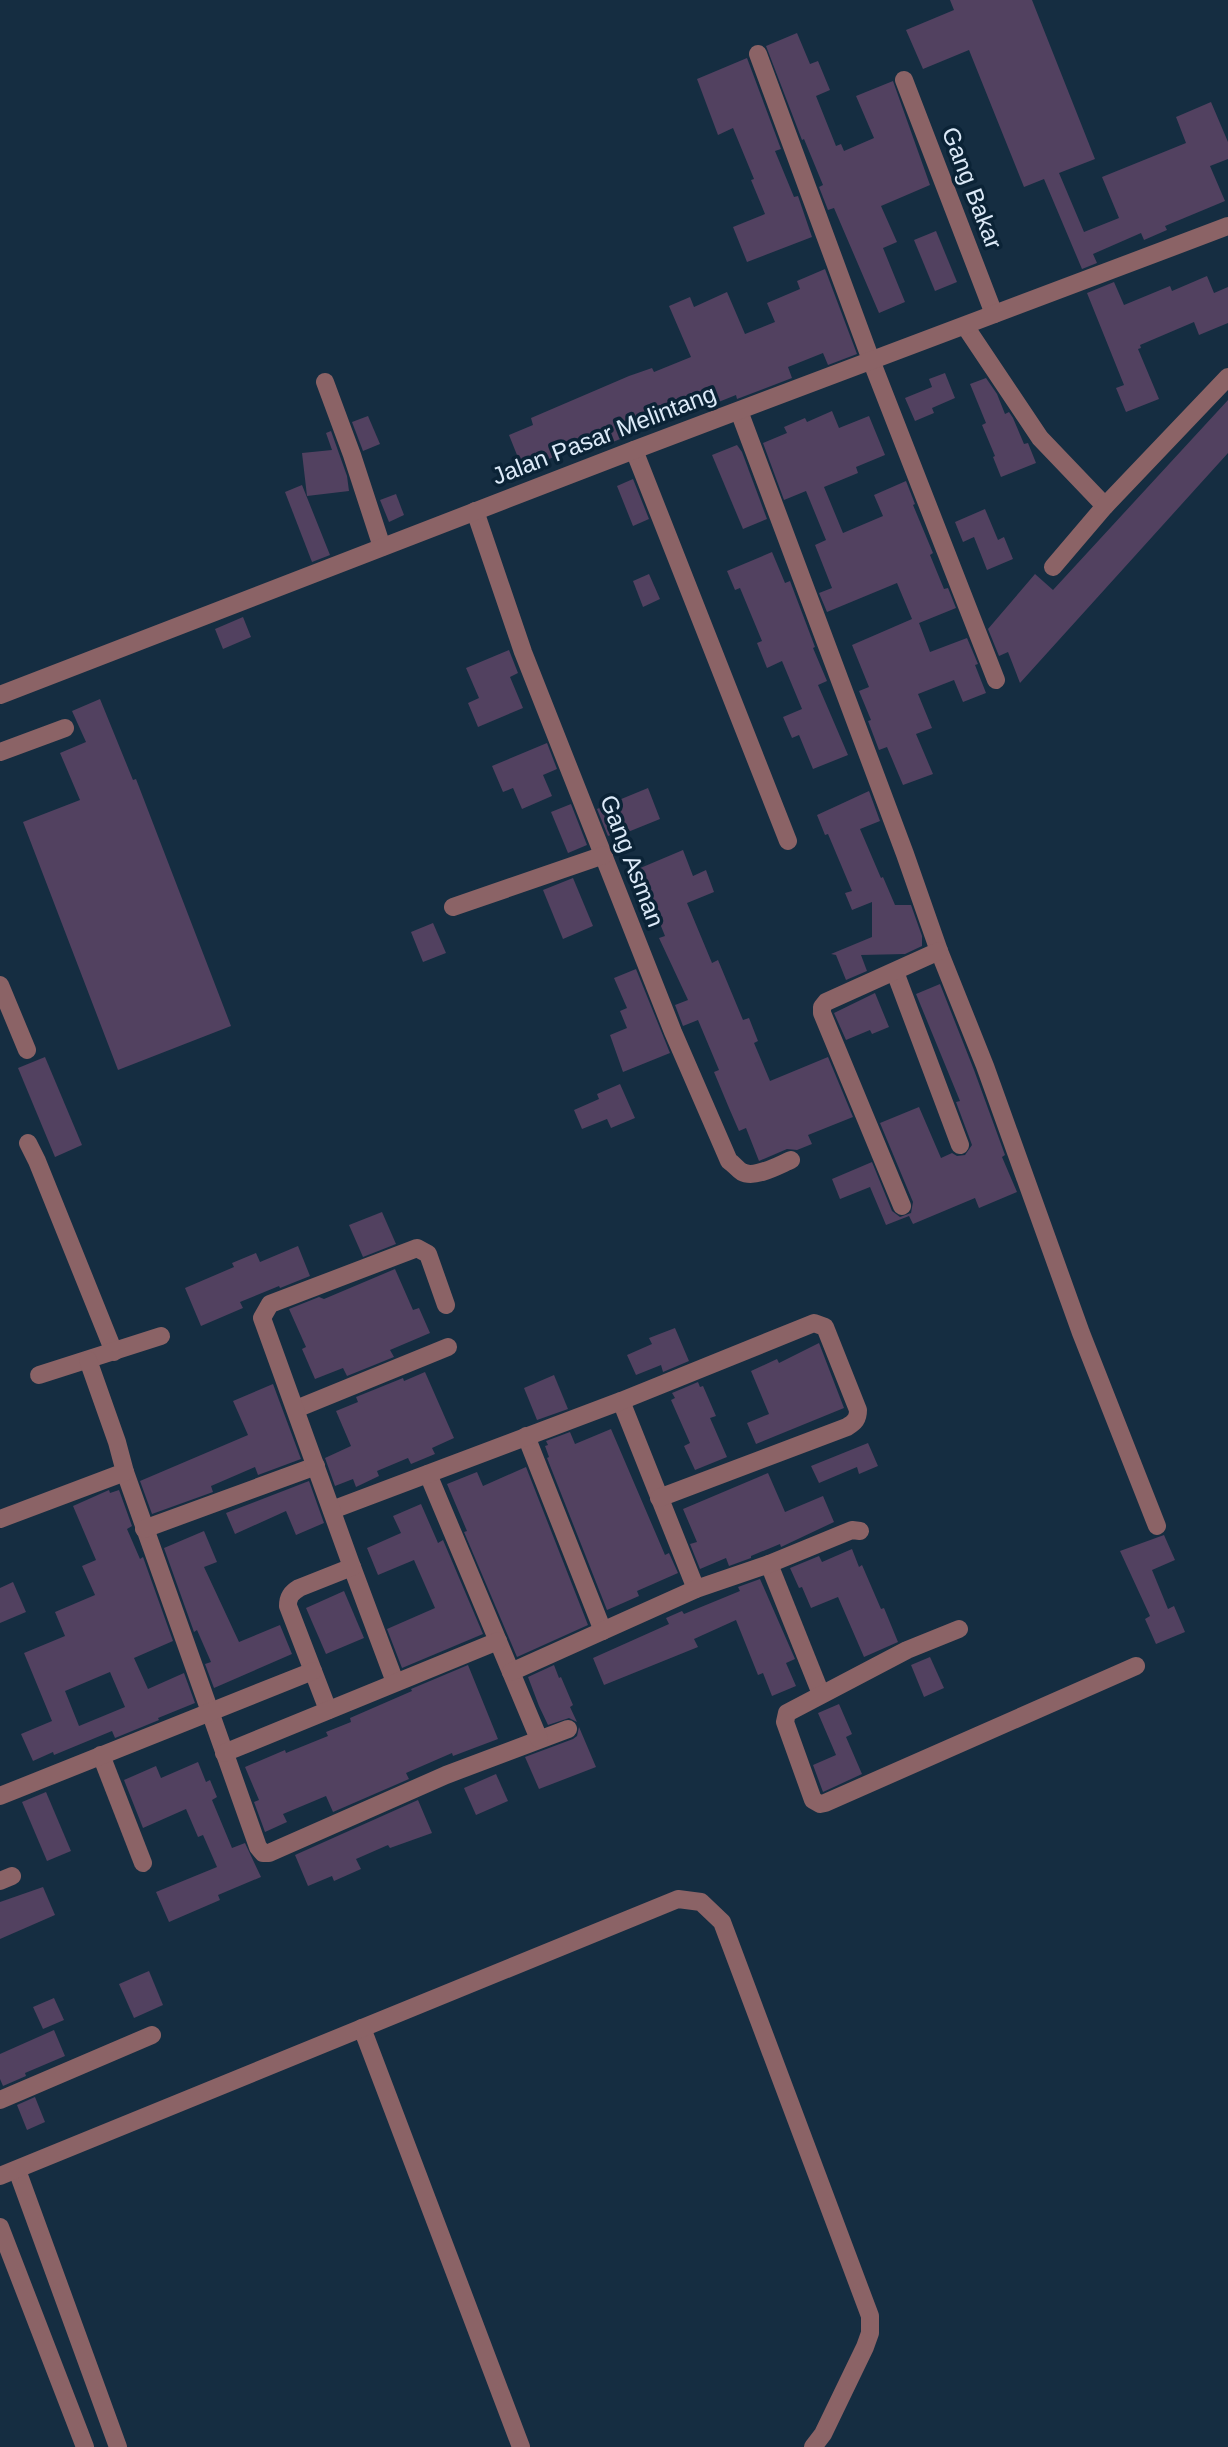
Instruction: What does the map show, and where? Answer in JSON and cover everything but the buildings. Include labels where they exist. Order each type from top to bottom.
[{"type":"street","points":[[758,54],[871,360],[996,680]]},
{"type":"street","name":"Gang Bakar","points":[[904,80],[994,314]]},
{"type":"street","name":"Jalan Pasar Melintang","points":[[0,695],[634,450],[1228,226]]},
{"type":"street","points":[[965,326],[1040,438],[1105,506]]},
{"type":"street","points":[[1053,567],[1105,506],[1228,377]]},
{"type":"street","points":[[325,382],[382,547]]},
{"type":"street","points":[[739,411],[939,951],[985,1066],[1086,1346],[1157,1526]]},
{"type":"street","points":[[634,450],[788,841]]},
{"type":"street","name":"Gang Asman","points":[[475,511],[523,652],[673,1032],[729,1161],[743,1173],[749,1173],[791,1160]]},
{"type":"street","points":[[0,752],[65,728]]},
{"type":"street","points":[[453,907],[604,855]]},
{"type":"street","points":[[902,1206],[822,1010],[826,1002],[939,951]]},
{"type":"street","points":[[895,972],[960,1145]]},
{"type":"street","points":[[0,985],[27,1050]]},
{"type":"street","points":[[27,1143],[37,1161],[114,1352]]},
{"type":"street","points":[[395,1682],[262,1318],[264,1310],[270,1304],[417,1248],[428,1254],[446,1305]]},
{"type":"street","points":[[332,1510],[621,1401],[814,1324],[825,1327],[858,1410],[858,1417],[854,1422],[659,1498]]},
{"type":"street","points":[[39,1375],[161,1336]]},
{"type":"street","points":[[296,1409],[448,1347]]},
{"type":"street","points":[[88,1360],[144,1529],[260,1850],[266,1854],[446,1776],[568,1729]]},
{"type":"street","points":[[621,1401],[696,1589]]},
{"type":"street","points":[[526,1436],[603,1631]]},
{"type":"street","points":[[144,1529],[316,1466]]},
{"type":"street","points":[[0,1519],[125,1472]]},
{"type":"street","points":[[428,1474],[539,1739]]},
{"type":"street","points":[[511,1672],[696,1589],[769,1564],[852,1530],[860,1531]]},
{"type":"street","points":[[769,1564],[821,1694]]},
{"type":"street","points":[[328,1710],[288,1606],[288,1599],[292,1592],[299,1588],[352,1567]]},
{"type":"street","points":[[959,1629],[907,1650],[790,1709],[784,1717],[813,1800],[820,1804],[1136,1666]]},
{"type":"street","points":[[224,1753],[498,1641]]},
{"type":"street","points":[[0,1796],[313,1671]]},
{"type":"street","points":[[101,1755],[143,1864]]},
{"type":"street","points":[[118,2447],[8,2173],[678,1899],[701,1902],[722,1922],[870,2316],[870,2333],[865,2347],[823,2434],[813,2447]]},
{"type":"street","points":[[362,2028],[521,2447]]},
{"type":"street","points":[[0,2100],[152,2035]]},
{"type":"street","points":[[0,2227],[85,2447]]}]
